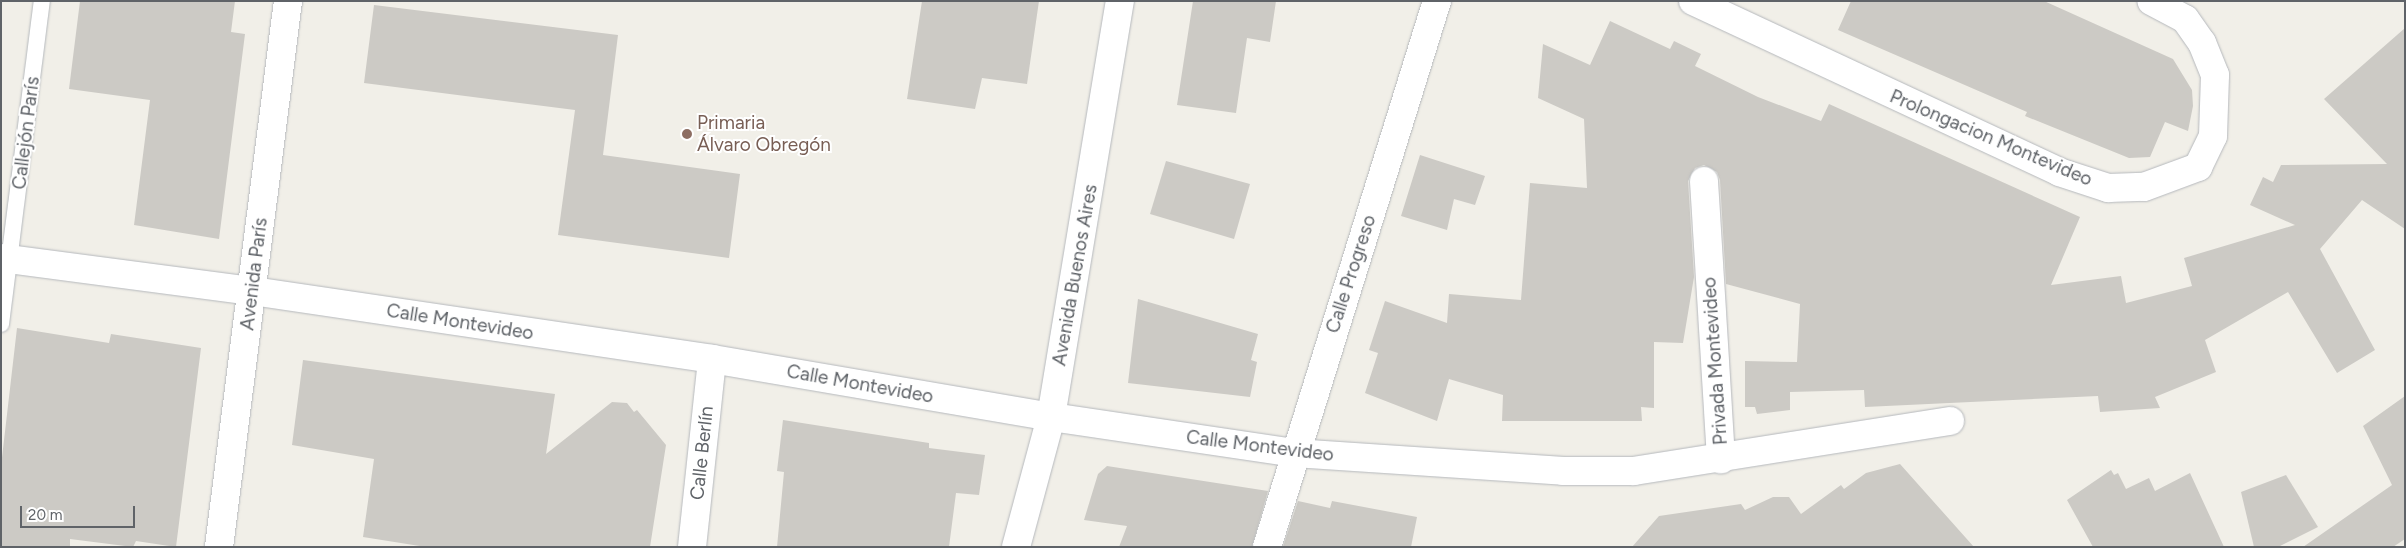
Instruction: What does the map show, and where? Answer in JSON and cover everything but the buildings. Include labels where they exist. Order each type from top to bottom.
[{"type":"street","name":"Avenida París","points":[[219,547],[288,1]]},
{"type":"street","name":"Avenida Buenos Aires","points":[[1016,547],[1051,417],[1120,1]]},
{"type":"street","name":"Calle Progreso","points":[[1267,547],[1294,453],[1438,1]]},
{"type":"street","name":"Prolongacion Montevideo","points":[[1693,1],[2059,172],[2108,188],[2144,187],[2198,167],[2213,136],[2215,75],[2202,43],[2185,19],[2151,1]]},
{"type":"street","name":"Privada Montevideo","points":[[1704,181],[1721,459],[1950,421]]},
{"type":"street","name":"Calle Montevideo","points":[[5,259],[252,291],[712,359],[1051,417],[1294,453],[1563,471],[1634,471],[1721,459]]},
{"type":"street","name":"Calle Berlín","points":[[692,547],[712,359]]},
{"type":"lane","name":"Callejón París","points":[[1,324],[5,259],[42,1]]},
{"type":"place","name":"Primaria Álvaro Obregón","points":[[687,134]]}]
